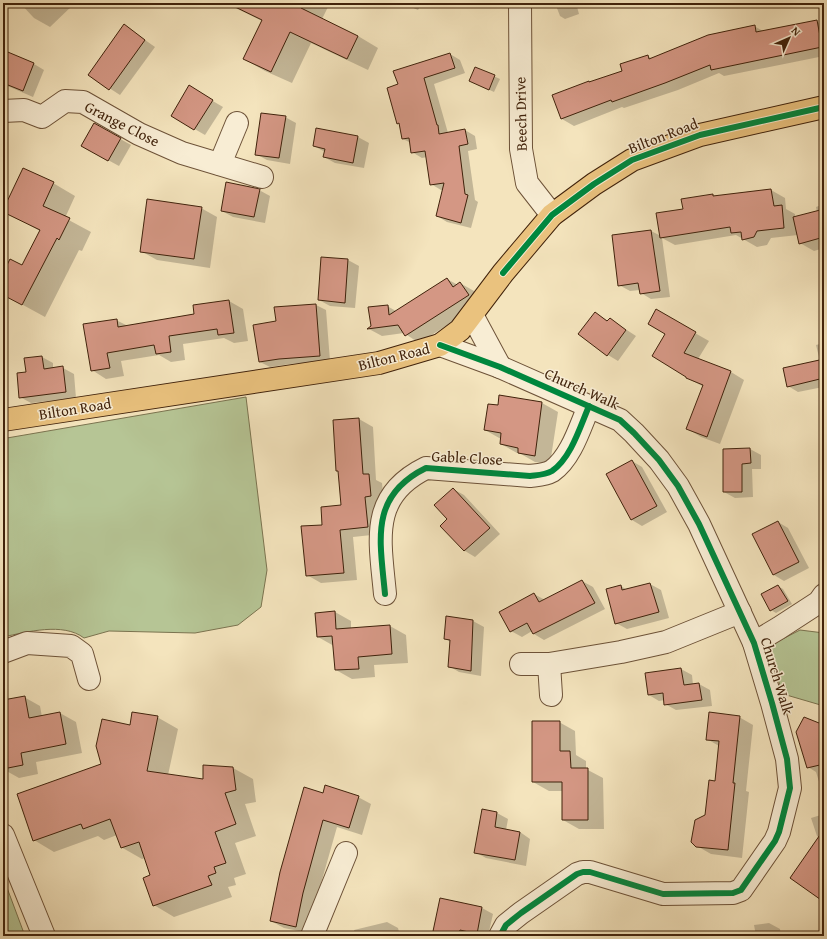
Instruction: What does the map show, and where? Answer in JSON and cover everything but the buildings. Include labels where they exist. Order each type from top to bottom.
[{"type":"main road","name":"Bilton Road","points":[[3,420],[379,364],[440,345],[460,330],[504,273],[552,215],[594,184],[632,160],[700,135],[824,107]]},
{"type":"street","name":"Beech Drive","points":[[520,3],[521,149],[527,183],[552,215]]},
{"type":"street","name":"Grange Close","points":[[3,111],[24,110],[42,117],[65,101],[83,102],[139,134],[182,153],[262,177]]},
{"type":"street","points":[[220,164],[237,123]]},
{"type":"street","points":[[472,315],[500,367]]},
{"type":"street","name":"Church Walk","points":[[440,345],[500,367],[620,420],[659,460],[675,481],[699,524],[754,643],[787,759],[790,788],[777,836],[741,890],[733,893],[663,894],[590,872],[584,872],[576,874],[521,913],[506,925],[500,936]]},
{"type":"street","name":"Gable Close","points":[[385,594],[381,545],[384,512],[390,498],[400,485],[413,474],[426,468],[530,476],[542,475],[551,472],[568,454],[589,406]]},
{"type":"street","points":[[754,643],[819,602],[824,595]]},
{"type":"street","points":[[521,664],[549,664],[621,652],[666,642],[740,612]]},
{"type":"street","points":[[3,652],[27,643],[71,646],[82,654],[89,679]]},
{"type":"street","points":[[549,664],[551,695]]},
{"type":"street","points":[[3,835],[44,936]]},
{"type":"street","points":[[312,936],[346,853]]},
{"type":"green space","points":[[246,397],[267,570],[261,607],[238,625],[195,633],[109,631],[84,638],[66,630],[55,629],[34,631],[3,637],[3,442],[7,438]]},
{"type":"green space","points":[[800,630],[824,633],[824,706],[783,694],[767,647]]},
{"type":"green space","points":[[3,877],[25,936],[3,936]]},
{"type":"cycle path","points":[[503,273],[552,215],[594,184],[632,160],[700,135],[824,107]]},
{"type":"cycle path","points":[[440,345],[500,367],[620,420],[659,460],[678,486],[699,524],[754,643],[787,759],[790,788],[779,832],[775,841],[741,890],[733,893],[663,894],[590,872],[583,872],[577,874],[521,913],[506,925],[500,936]]},
{"type":"cycle path","points":[[385,594],[381,555],[382,521],[387,506],[395,492],[408,479],[426,468],[530,476],[541,475],[552,471],[559,465],[570,450],[589,406]]}]
